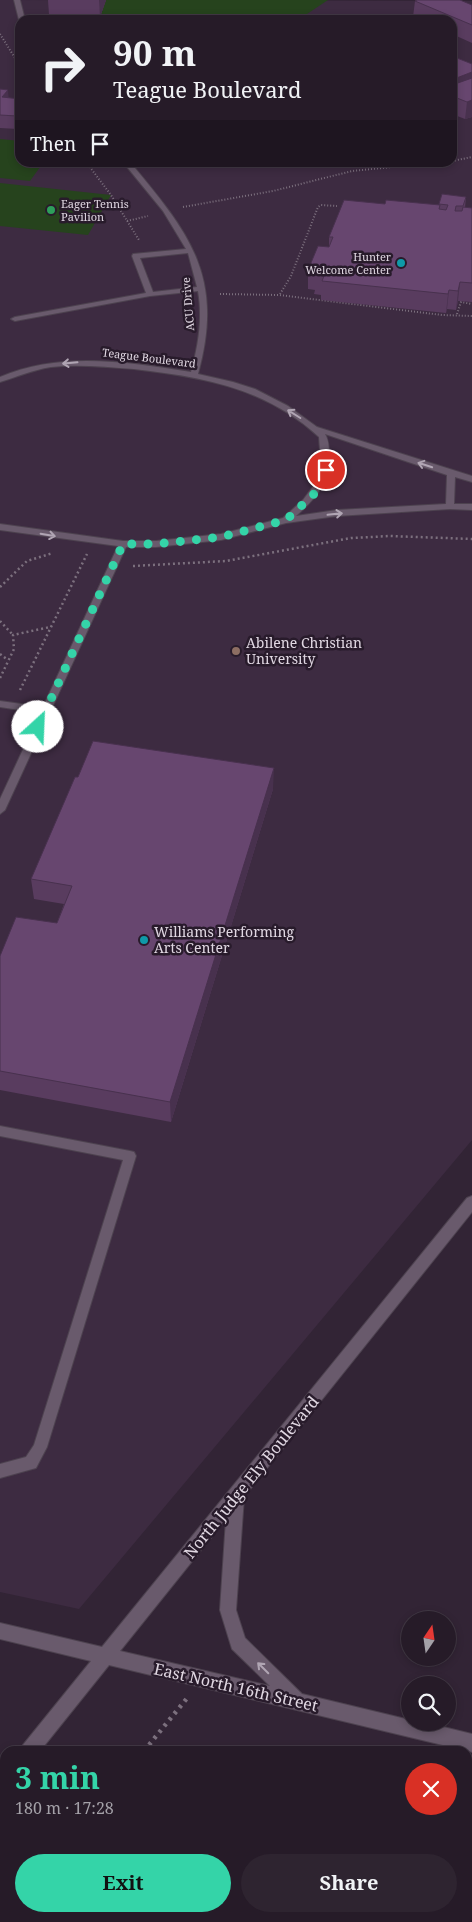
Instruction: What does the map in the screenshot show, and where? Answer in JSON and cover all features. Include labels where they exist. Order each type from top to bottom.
[{"type":"main road","name":"North Judge Ely Boulevard","points":[[33,1746],[107,1657],[472,1202]]},
{"type":"main road","points":[[236,1496],[228,1610],[238,1642],[298,1702]]},
{"type":"main road","name":"East North 16th Street","points":[[0,1631],[472,1743]]},
{"type":"lane","points":[[17,0],[21,15]]},
{"type":"lane","name":"ACU Drive","points":[[130,167],[177,225],[190,251],[201,292],[202,340],[194,374]]},
{"type":"lane","points":[[150,294],[136,256],[190,251]]},
{"type":"lane","points":[[15,319],[150,294],[201,292]]},
{"type":"lane","name":"Teague Boulevard","points":[[0,380],[32,369],[82,362],[194,374],[244,388],[291,412],[316,429],[347,436],[451,474],[472,479]]},
{"type":"lane","points":[[286,520],[314,494],[326,470],[327,455],[323,436],[316,429]]},
{"type":"lane","points":[[450,506],[451,474]]},
{"type":"lane","points":[[0,527],[123,544],[156,544],[221,537],[286,520],[337,513],[450,506],[472,508]]},
{"type":"lane","points":[[0,810],[123,544]]},
{"type":"lane","points":[[0,704],[46,711]]},
{"type":"lane","points":[[0,1131],[130,1156],[40,1447],[31,1463],[0,1471]]},
{"type":"path","points":[[0,34],[15,58]]},
{"type":"path","points":[[457,160],[472,157]]},
{"type":"path","points":[[90,167],[111,195],[139,241]]},
{"type":"path","points":[[127,221],[186,206],[273,191],[352,171],[392,167]]},
{"type":"path","points":[[279,295],[291,276],[318,207],[321,205],[337,206]]},
{"type":"path","points":[[201,292],[260,293],[472,316]]},
{"type":"path","points":[[457,314],[460,302],[472,304]]},
{"type":"path","points":[[112,568],[159,563],[226,561],[351,538],[390,536],[472,539]]},
{"type":"path","points":[[13,689],[20,690],[94,540]]},
{"type":"path","points":[[0,587],[27,561],[35,557],[55,553]]},
{"type":"path","points":[[79,555],[86,556]]},
{"type":"path","points":[[0,620],[13,635],[14,649],[0,678]]},
{"type":"path","points":[[13,635],[50,627]]},
{"type":"path","points":[[0,654],[8,660]]},
{"type":"path","points":[[148,1746],[202,1679]]},
{"type":"shaded area","name":"Abilene Christian University","points":[[0,0],[472,1],[472,1140],[79,1609],[0,1592]]},
{"type":"green space","points":[[106,0],[328,0],[304,15],[101,15]]},
{"type":"green space","name":"Eager Tennis Pavilion","points":[[0,139],[15,140],[15,167],[40,167],[30,181],[0,178]]},
{"type":"green space","name":"Eager Tennis Pavilion","points":[[0,183],[111,195],[88,235],[0,226]]},
{"type":"building","points":[[460,0],[472,5],[472,25],[457,19],[457,15],[448,15],[415,1]]},
{"type":"building","points":[[457,58],[472,64],[472,72],[457,78]]},
{"type":"building","points":[[472,78],[472,100],[467,102],[457,98],[457,83]]},
{"type":"building","points":[[0,89],[8,90],[2,97],[15,98],[15,116],[0,115]]},
{"type":"building","name":"Hunter Welcome Center","points":[[442,194],[466,197],[463,206],[456,206],[455,211],[462,211],[463,207],[472,208],[472,283],[460,282],[458,291],[449,290],[448,294],[322,281],[324,276],[315,275],[317,271],[308,270],[318,246],[329,247],[333,237],[329,237],[344,200],[385,204],[386,200],[440,205],[439,209],[446,210],[448,205],[439,204]]},
{"type":"building","name":"Williams Performing Arts Center","points":[[93,741],[274,768],[170,1102],[0,1071],[0,956],[16,917],[57,923],[72,886],[31,879],[75,777],[78,777]]},
{"type":"place","name":"Eager Tennis Pavilion","points":[[51,210]]},
{"type":"place","name":"Hunter Welcome Center","points":[[401,263]]},
{"type":"place","name":"Abilene Christian University","points":[[236,651]]},
{"type":"place","name":"Williams Performing Arts Center","points":[[144,940]]},
{"type":"route","points":[[38,727],[123,544],[156,544],[221,537],[286,520],[314,494],[326,470]]}]
